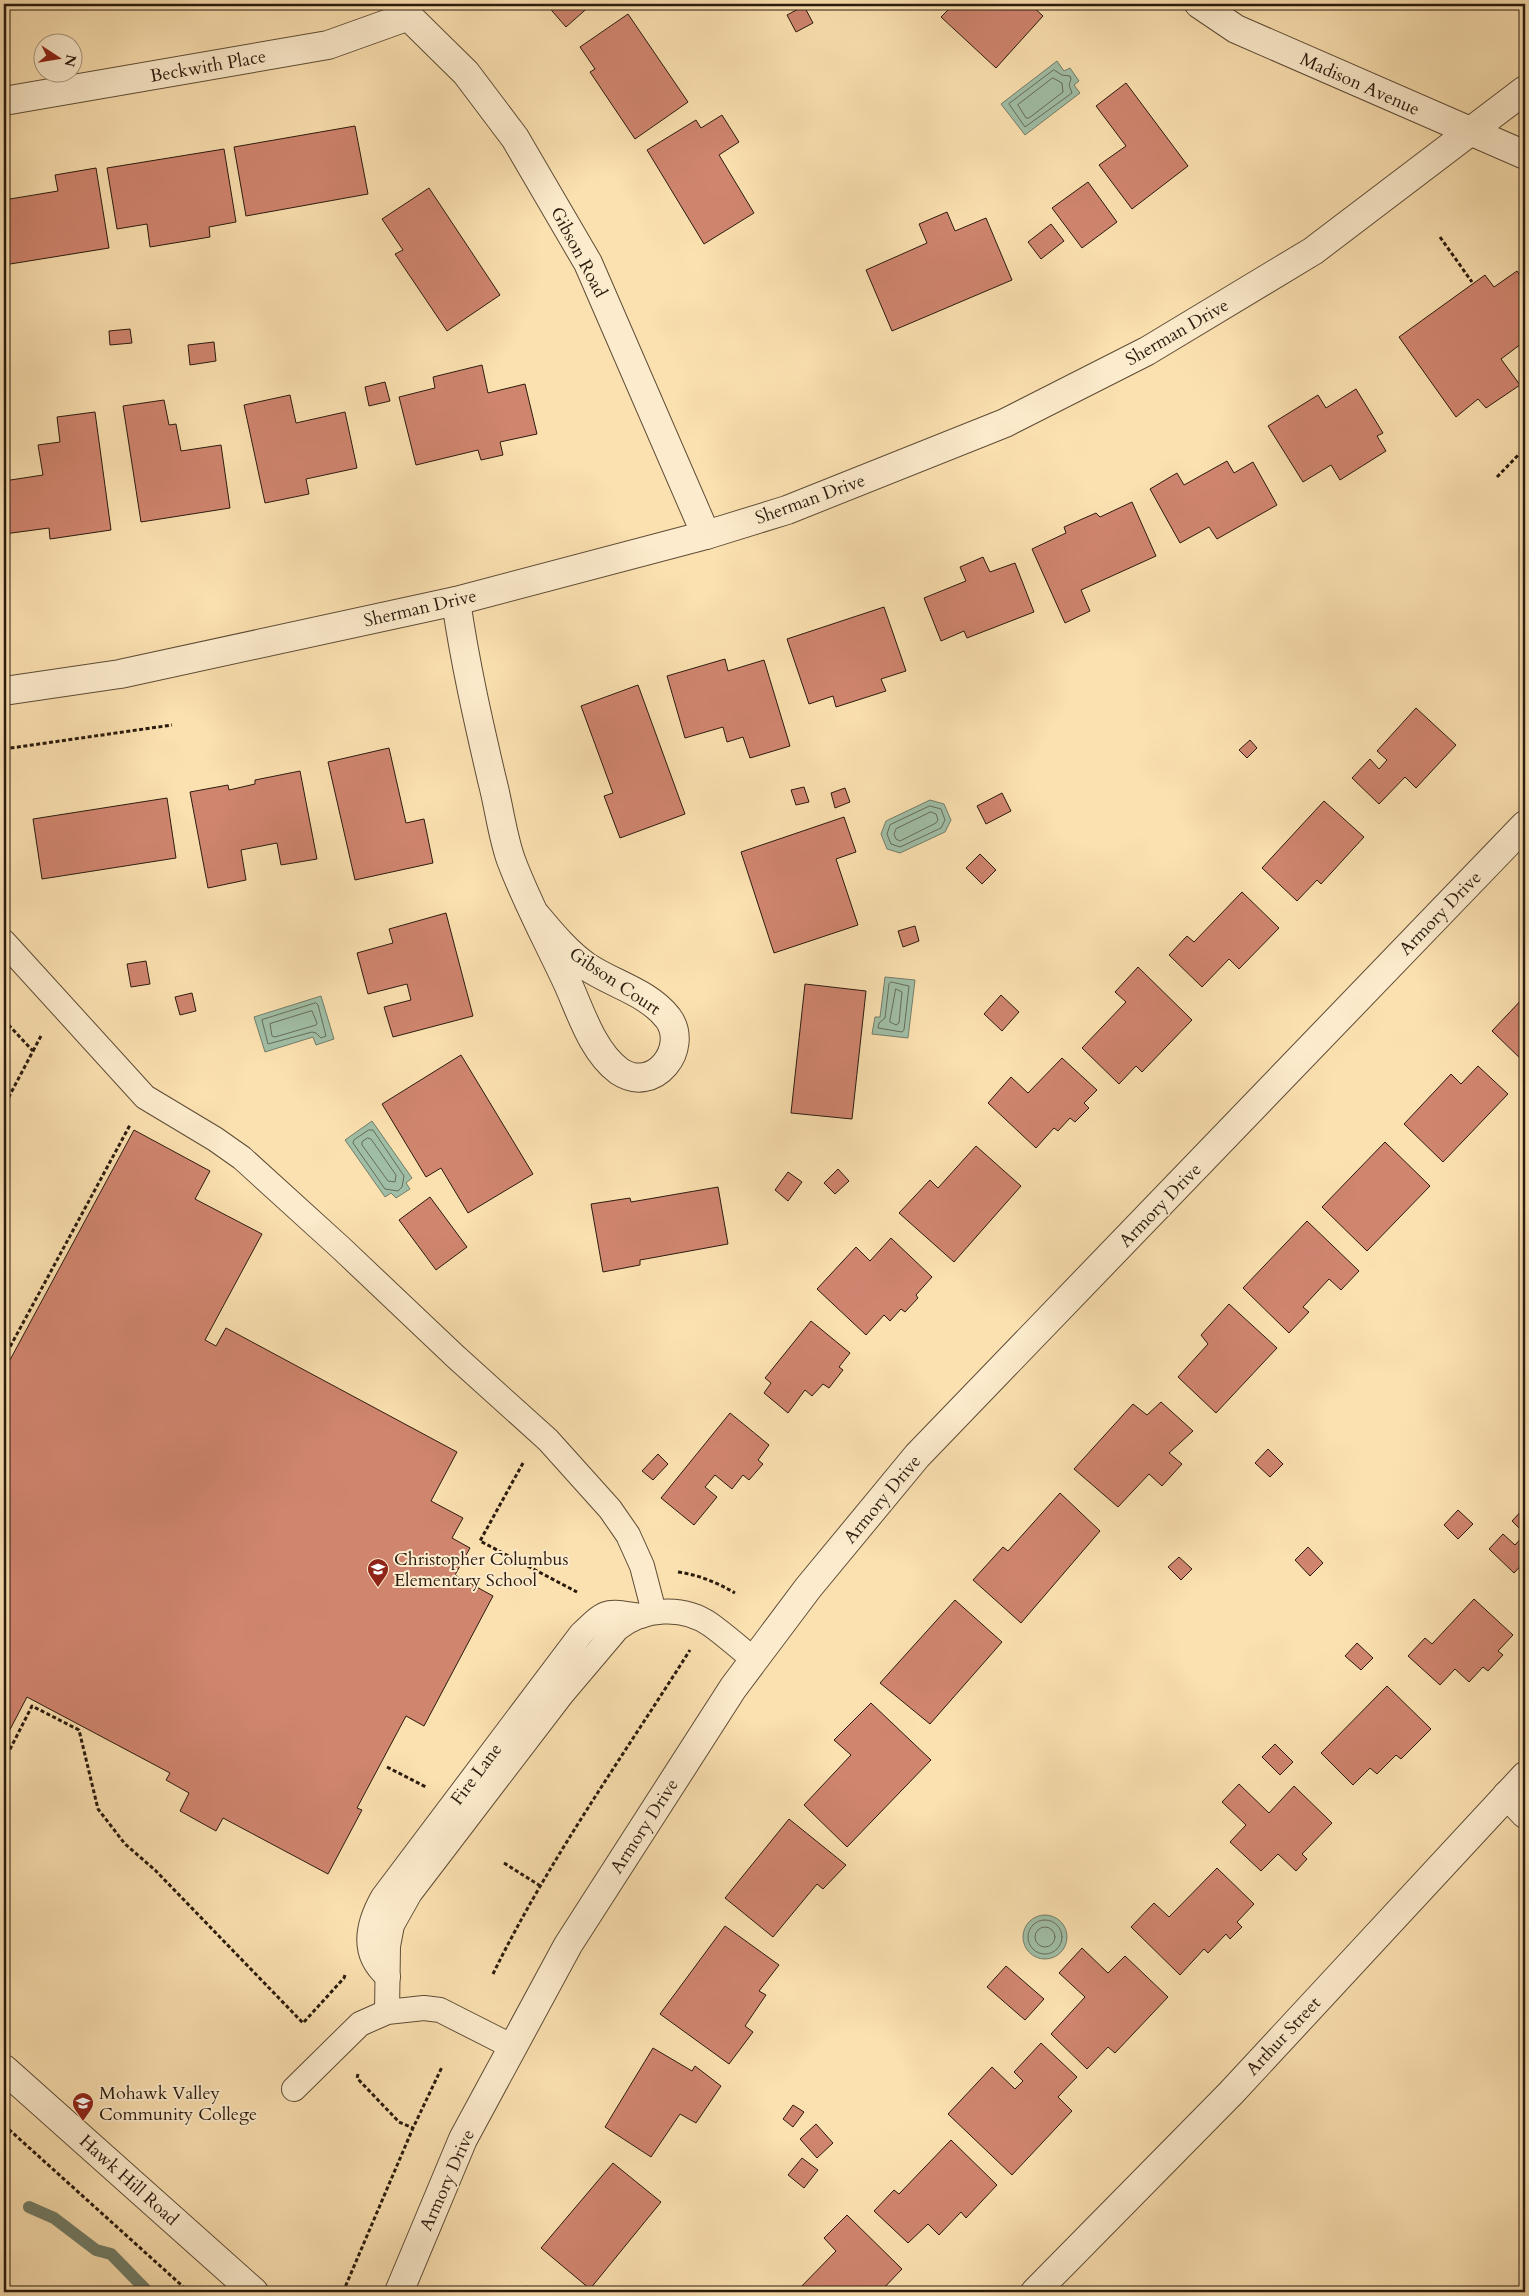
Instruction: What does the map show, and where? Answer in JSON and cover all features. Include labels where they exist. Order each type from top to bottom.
[{"type":"street","name":"Madison Avenue","points":[[1199,4],[1236,29],[1525,156]]},
{"type":"street","name":"Beckwith Place","points":[[4,100],[328,45],[402,10]]},
{"type":"street","name":"Gibson Road","points":[[402,10],[466,73],[515,138],[588,263],[706,535]]},
{"type":"street","name":"Sherman Drive","points":[[4,691],[120,674],[456,601],[706,535],[787,510],[992,428],[1147,351],[1313,251],[1525,90]]},
{"type":"street","name":"Gibson Court","points":[[456,601],[464,660],[510,858],[534,913],[588,1030],[602,1054],[619,1071],[634,1077],[647,1078],[661,1069],[670,1058],[673,1045],[674,1032],[669,1020],[658,1007],[630,989],[586,966],[560,943],[534,913]]},
{"type":"street","name":"Armory Drive","points":[[399,2292],[463,2139],[568,1945],[733,1688],[808,1588],[917,1456],[1525,824]]},
{"type":"street","name":"Arthur Street","points":[[1035,2292],[1516,1805],[1525,1776]]},
{"type":"street","name":"Hawk Hill Road","points":[[4,2068],[254,2292]]},
{"type":"lane","points":[[4,942],[145,1097],[216,1139],[242,1158],[548,1440],[610,1509],[628,1535],[642,1566],[648,1614]]},
{"type":"lane","points":[[387,2012],[388,1946],[392,1925],[410,1893],[586,1664],[617,1629],[627,1622],[648,1614],[674,1612],[692,1616],[710,1624],[754,1660]]},
{"type":"lane","points":[[294,2089],[360,2024],[387,2012],[424,2008],[440,2010],[513,2046]]},
{"type":"path","points":[[1440,237],[1472,282]]},
{"type":"path","points":[[1497,477],[1525,448]]},
{"type":"path","points":[[4,749],[172,725]]},
{"type":"path","points":[[4,1020],[33,1051]]},
{"type":"path","points":[[4,1106],[44,1030]]},
{"type":"path","points":[[4,1358],[134,1117]]},
{"type":"path","points":[[525,1460],[480,1541],[584,1596]]},
{"type":"path","points":[[670,1572],[697,1575],[717,1582],[735,1593]]},
{"type":"path","points":[[493,1974],[566,1846],[694,1644]]},
{"type":"path","points":[[4,1760],[32,1706],[79,1730],[98,1809],[125,1844],[155,1870],[303,2023],[344,1978],[346,1971]]},
{"type":"path","points":[[387,1767],[429,1788]]},
{"type":"path","points":[[504,1863],[542,1887]]},
{"type":"path","points":[[358,2066],[357,2078],[399,2122],[413,2128]]},
{"type":"path","points":[[343,2292],[413,2128],[442,2067]]},
{"type":"path","points":[[4,2125],[189,2292]]},
{"type":"water","points":[[1057,61],[1064,71],[1070,68],[1079,81],[1074,85],[1080,93],[1025,135],[1001,104]]},
{"type":"water","points":[[930,800],[944,804],[951,820],[945,832],[900,853],[887,849],[881,834],[886,821]]},
{"type":"water","points":[[885,977],[915,980],[908,1038],[872,1034],[875,1017],[880,1017]]},
{"type":"water","points":[[321,996],[334,1039],[316,1045],[313,1037],[265,1052],[254,1017]]},
{"type":"water","points":[[372,1121],[412,1178],[406,1183],[410,1189],[396,1198],[391,1193],[385,1197],[345,1140]]},
{"type":"water","points":[[1045,1915],[1057,1919],[1063,1925],[1067,1937],[1063,1949],[1057,1955],[1045,1959],[1033,1955],[1027,1949],[1023,1937],[1027,1925],[1033,1919]]},
{"type":"building","points":[[546,4],[592,4],[566,27]]},
{"type":"building","points":[[954,4],[1030,4],[1043,16],[996,68],[941,17]]},
{"type":"building","points":[[804,6],[813,23],[796,32],[787,15]]},
{"type":"building","points":[[628,14],[688,102],[635,139],[590,72],[595,69],[580,47]]},
{"type":"building","points":[[1126,83],[1188,166],[1132,209],[1099,165],[1126,146],[1096,106]]},
{"type":"building","points":[[722,115],[739,142],[719,155],[754,213],[704,244],[647,150],[696,120],[701,128]]},
{"type":"building","points":[[355,126],[368,194],[246,216],[234,147]]},
{"type":"building","points":[[224,149],[236,222],[209,227],[210,237],[150,247],[147,224],[117,229],[107,168]]},
{"type":"building","points":[[96,168],[109,248],[4,265],[4,200],[58,191],[55,175]]},
{"type":"building","points":[[1088,182],[1117,222],[1082,248],[1052,208]]},
{"type":"building","points":[[429,188],[500,295],[447,331],[395,254],[403,250],[382,219]]},
{"type":"building","points":[[947,212],[955,231],[986,218],[1012,280],[892,331],[866,270],[927,243],[919,224]]},
{"type":"building","points":[[1051,224],[1064,241],[1041,259],[1028,242]]},
{"type":"building","points":[[1517,271],[1525,283],[1525,341],[1501,359],[1520,385],[1486,408],[1478,399],[1456,417],[1399,337],[1485,275],[1494,287]]},
{"type":"building","points":[[130,329],[132,343],[110,345],[109,331]]},
{"type":"building","points":[[214,342],[216,361],[190,365],[188,345]]},
{"type":"building","points":[[482,365],[488,393],[525,384],[537,434],[500,442],[503,455],[481,460],[478,450],[416,465],[399,397],[435,388],[433,377]]},
{"type":"building","points":[[385,382],[390,401],[369,406],[365,387]]},
{"type":"building","points":[[1356,389],[1383,433],[1377,436],[1386,451],[1340,480],[1331,465],[1303,482],[1268,426],[1318,395],[1326,408]]},
{"type":"building","points":[[290,395],[296,423],[345,412],[357,468],[306,479],[309,494],[265,503],[244,405]]},
{"type":"building","points":[[164,400],[169,425],[176,424],[181,451],[221,445],[230,508],[141,522],[123,406]]},
{"type":"building","points":[[95,412],[111,530],[50,539],[49,528],[4,534],[4,481],[43,475],[38,445],[60,442],[57,417]]},
{"type":"building","points":[[1227,461],[1234,473],[1253,462],[1277,505],[1217,539],[1209,527],[1180,543],[1150,489],[1177,473],[1184,485]]},
{"type":"building","points":[[1132,502],[1156,556],[1081,590],[1090,611],[1065,623],[1032,549],[1066,533],[1064,527],[1096,513],[1100,517]]},
{"type":"building","points":[[983,557],[990,572],[1015,563],[1034,612],[967,638],[964,631],[941,641],[924,598],[966,581],[960,567]]},
{"type":"building","points":[[884,607],[906,671],[881,679],[886,691],[836,707],[833,696],[809,704],[787,639]]},
{"type":"building","points":[[725,659],[728,671],[764,660],[790,746],[750,758],[743,737],[727,742],[723,727],[685,738],[667,676]]},
{"type":"building","points":[[638,685],[685,814],[620,838],[604,796],[613,793],[581,706]]},
{"type":"building","points":[[1416,708],[1456,745],[1416,788],[1405,777],[1379,804],[1352,778],[1370,759],[1379,769],[1387,760],[1377,751]]},
{"type":"building","points":[[1250,740],[1257,748],[1247,758],[1239,750]]},
{"type":"building","points":[[389,748],[406,823],[424,819],[433,863],[355,880],[328,762]]},
{"type":"building","points":[[300,771],[317,859],[281,865],[277,843],[241,850],[246,880],[208,888],[190,792],[228,785],[229,790],[255,784],[255,780]]},
{"type":"building","points":[[804,787],[809,802],[796,805],[791,790]]},
{"type":"building","points":[[845,788],[850,802],[835,808],[831,793]]},
{"type":"building","points":[[1002,793],[1011,811],[986,824],[977,806]]},
{"type":"building","points":[[167,798],[176,858],[42,879],[33,819]]},
{"type":"building","points":[[1324,801],[1364,837],[1321,884],[1317,880],[1297,901],[1262,868]]},
{"type":"building","points":[[844,817],[856,852],[836,859],[858,925],[774,953],[741,852]]},
{"type":"building","points":[[980,854],[996,870],[982,884],[966,868]]},
{"type":"building","points":[[1242,892],[1279,928],[1239,969],[1229,959],[1202,987],[1169,955],[1187,936],[1194,942]]},
{"type":"building","points":[[446,913],[473,1016],[393,1037],[384,1007],[411,1000],[407,984],[368,994],[357,953],[393,943],[389,929]]},
{"type":"building","points":[[915,926],[919,941],[903,947],[898,931]]},
{"type":"building","points":[[146,961],[150,984],[131,987],[127,964]]},
{"type":"building","points":[[1138,967],[1192,1020],[1142,1072],[1136,1066],[1119,1084],[1082,1048],[1126,1002],[1115,992]]},
{"type":"building","points":[[805,984],[866,991],[852,1119],[791,1113]]},
{"type":"building","points":[[192,993],[196,1011],[180,1015],[175,997]]},
{"type":"building","points":[[1001,995],[1019,1012],[1002,1031],[984,1014]]},
{"type":"building","points":[[1525,996],[1525,1063],[1492,1031]]},
{"type":"building","points":[[461,1055],[533,1174],[468,1213],[441,1168],[426,1177],[382,1104]]},
{"type":"building","points":[[1062,1058],[1097,1090],[1084,1103],[1089,1108],[1075,1122],[1070,1118],[1058,1131],[1054,1128],[1036,1148],[988,1103],[1011,1077],[1028,1093]]},
{"type":"building","points":[[1478,1066],[1508,1094],[1443,1162],[1404,1124],[1451,1074],[1461,1084]]},
{"type":"building","points":[[134,1130],[210,1171],[195,1199],[262,1234],[205,1340],[216,1346],[226,1328],[457,1452],[431,1501],[463,1518],[452,1538],[470,1548],[455,1575],[493,1596],[424,1726],[406,1716],[357,1808],[362,1810],[328,1874],[223,1818],[216,1831],[180,1811],[189,1793],[166,1780],[170,1773],[27,1697],[4,1741],[4,1371]]},
{"type":"building","points":[[1385,1142],[1430,1186],[1367,1251],[1322,1207]]},
{"type":"building","points":[[976,1146],[1021,1186],[954,1262],[899,1213],[930,1180],[938,1188]]},
{"type":"building","points":[[838,1169],[849,1181],[835,1194],[824,1183]]},
{"type":"building","points":[[788,1172],[802,1182],[788,1201],[775,1190]]},
{"type":"building","points":[[718,1187],[728,1244],[640,1260],[640,1265],[603,1272],[591,1204],[630,1198],[631,1202]]},
{"type":"building","points":[[430,1197],[467,1247],[436,1270],[399,1220]]},
{"type":"building","points":[[1307,1221],[1359,1271],[1341,1290],[1329,1279],[1303,1307],[1309,1312],[1289,1333],[1243,1288]]},
{"type":"building","points":[[891,1238],[932,1277],[916,1295],[918,1298],[905,1312],[901,1309],[890,1321],[884,1315],[866,1335],[817,1289],[856,1247],[870,1261]]},
{"type":"building","points":[[1229,1304],[1277,1348],[1216,1413],[1178,1377],[1208,1344],[1201,1335]]},
{"type":"building","points":[[811,1321],[850,1353],[839,1367],[843,1370],[829,1388],[823,1384],[812,1396],[805,1390],[788,1413],[764,1393],[771,1383],[765,1378]]},
{"type":"building","points":[[1161,1402],[1193,1431],[1169,1453],[1182,1464],[1162,1486],[1149,1474],[1118,1507],[1074,1469],[1133,1404],[1147,1415]]},
{"type":"building","points":[[730,1413],[769,1445],[758,1460],[763,1464],[749,1480],[743,1475],[732,1489],[715,1475],[705,1487],[717,1497],[694,1525],[661,1498]]},
{"type":"building","points":[[1268,1449],[1283,1464],[1270,1477],[1255,1463]]},
{"type":"building","points":[[658,1454],[668,1464],[653,1480],[642,1471]]},
{"type":"building","points":[[1060,1493],[1100,1531],[1021,1623],[973,1580],[1003,1547],[1008,1551]]},
{"type":"building","points":[[1525,1507],[1525,1534],[1512,1521]]},
{"type":"building","points":[[1458,1510],[1473,1524],[1458,1539],[1444,1525]]},
{"type":"building","points":[[1503,1534],[1515,1545],[1525,1534],[1525,1561],[1514,1573],[1489,1549]]},
{"type":"building","points":[[1308,1547],[1323,1563],[1310,1576],[1295,1560]]},
{"type":"building","points":[[1179,1557],[1192,1569],[1181,1580],[1168,1567]]},
{"type":"building","points":[[1474,1599],[1513,1635],[1498,1651],[1503,1655],[1488,1671],[1483,1667],[1469,1682],[1455,1669],[1440,1685],[1408,1656],[1425,1638],[1432,1644]]},
{"type":"building","points":[[955,1600],[1002,1642],[930,1724],[880,1683]]},
{"type":"building","points":[[1357,1643],[1373,1658],[1361,1670],[1345,1656]]},
{"type":"building","points":[[1387,1686],[1431,1729],[1401,1759],[1396,1755],[1377,1774],[1370,1768],[1353,1785],[1321,1753]]},
{"type":"building","points":[[871,1703],[931,1760],[847,1847],[804,1805],[851,1755],[834,1740]]},
{"type":"building","points":[[1275,1744],[1293,1762],[1280,1775],[1262,1757]]},
{"type":"building","points":[[1239,1784],[1269,1813],[1294,1786],[1332,1823],[1302,1854],[1307,1859],[1296,1871],[1278,1854],[1261,1871],[1230,1842],[1246,1825],[1222,1802]]},
{"type":"building","points":[[789,1819],[846,1865],[823,1889],[817,1884],[773,1937],[725,1898]]},
{"type":"building","points":[[1217,1868],[1254,1904],[1237,1922],[1242,1927],[1230,1939],[1226,1934],[1208,1953],[1204,1949],[1180,1975],[1131,1927],[1154,1903],[1169,1917]]},
{"type":"building","points":[[725,1926],[779,1965],[759,1991],[766,1995],[745,2026],[753,2032],[729,2064],[660,2014]]},
{"type":"building","points":[[1082,1948],[1108,1973],[1125,1956],[1168,1997],[1115,2053],[1108,2047],[1087,2069],[1051,2034],[1085,1997],[1059,1973]]},
{"type":"building","points":[[1006,1966],[1044,1999],[1025,2020],[987,1987]]},
{"type":"building","points":[[1041,2043],[1077,2077],[1058,2097],[1072,2111],[1012,2175],[948,2114],[992,2067],[1015,2089],[1023,2081],[1014,2072]]},
{"type":"building","points":[[653,2048],[692,2071],[695,2066],[721,2086],[696,2123],[680,2114],[651,2157],[605,2127]]},
{"type":"building","points":[[793,2105],[804,2112],[793,2127],[783,2119]]},
{"type":"building","points":[[816,2124],[833,2143],[817,2158],[800,2139]]},
{"type":"building","points":[[951,2140],[997,2185],[966,2218],[961,2212],[939,2235],[928,2224],[908,2243],[874,2211],[894,2190],[899,2194]]},
{"type":"building","points":[[802,2158],[818,2170],[804,2188],[788,2175]]},
{"type":"building","points":[[613,2163],[661,2202],[590,2289],[541,2248]]},
{"type":"building","points":[[847,2215],[902,2269],[880,2292],[796,2292],[836,2251],[824,2238]]},
{"type":"building","points":[[526,2286],[540,2292],[523,2292]]},
{"type":"waterway","points":[[29,2207],[54,2218],[96,2250],[111,2254],[148,2292]]},
{"type":"place","name":"Christopher Columbus Elementary School","points":[[378,1588]]},
{"type":"place","name":"Mohawk Valley Community College","points":[[83,2122]]}]
